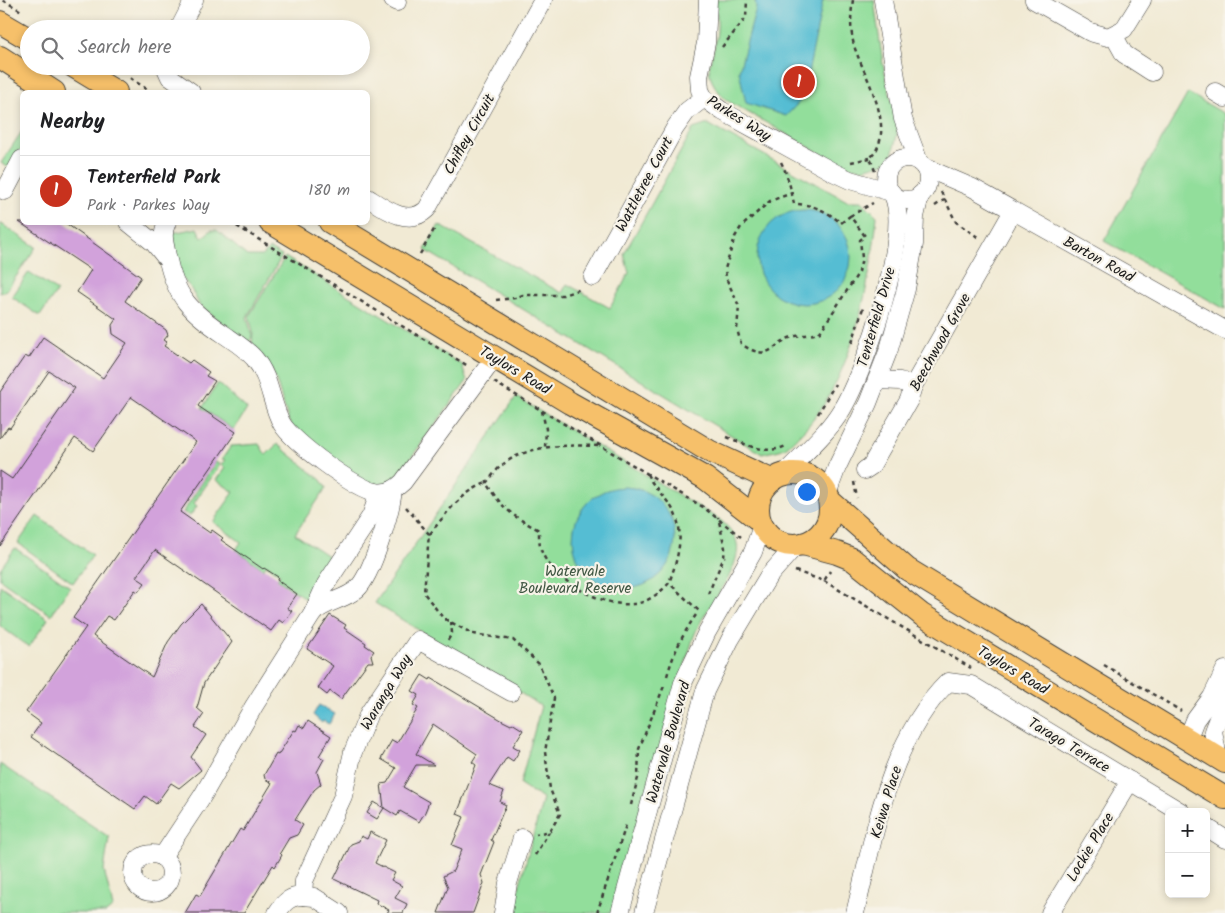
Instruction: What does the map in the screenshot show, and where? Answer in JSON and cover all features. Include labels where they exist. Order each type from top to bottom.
[{"type":"main road","points":[[0,22],[20,34]]},
{"type":"main road","points":[[0,57],[20,70]]},
{"type":"main road","points":[[28,75],[51,90]]},
{"type":"main road","points":[[88,75],[113,90]]},
{"type":"main road","name":"Taylors Road","points":[[275,225],[570,403],[706,478],[760,523]]},
{"type":"main road","name":"Taylors Road","points":[[335,225],[709,451],[778,477]]},
{"type":"main road","points":[[465,304],[495,334],[498,350],[495,357]]},
{"type":"main road","points":[[804,474],[822,485],[828,497],[830,512],[828,523],[817,536],[800,545],[780,542],[773,538],[760,523],[759,498],[778,477],[804,474]]},
{"type":"main road","name":"Taylors Road","points":[[828,497],[907,569],[1191,730],[1222,760]]},
{"type":"main road","name":"Taylors Road","points":[[800,545],[838,553],[852,559],[922,615],[1224,798]]},
{"type":"main road","points":[[1191,730],[1189,758],[1224,798]]},
{"type":"street","points":[[183,20],[194,0]]},
{"type":"street","name":"Chifley Circuit","points":[[370,199],[406,217],[416,217],[427,209],[543,0]]},
{"type":"street","name":"Parkes Way","points":[[708,0],[706,43],[699,76],[704,98],[739,120],[835,173],[888,197]]},
{"type":"street","points":[[883,0],[903,119],[928,180],[922,194],[915,198],[904,200],[888,197],[886,175],[893,163],[903,119]]},
{"type":"street","points":[[1034,0],[1097,35],[1114,36],[1124,29],[1142,0]]},
{"type":"street","points":[[1114,36],[1124,54],[1152,72]]},
{"type":"street","points":[[169,75],[188,90]]},
{"type":"street","name":"Wattletree Court","points":[[593,278],[674,128],[687,111],[704,98]]},
{"type":"street","points":[[893,163],[907,158],[922,165]]},
{"type":"street","points":[[20,163],[5,191],[20,174]]},
{"type":"street","name":"Parkes Way","points":[[835,173],[851,175],[876,173],[893,163]]},
{"type":"street","name":"Barton Road","points":[[922,165],[973,188],[1225,330]]},
{"type":"street","name":"Barton Road","points":[[922,194],[941,188],[959,186],[973,188]]},
{"type":"street","name":"Tenterfield Drive","points":[[828,497],[837,467],[856,431],[890,349],[906,289],[914,244],[915,217],[922,194]]},
{"type":"street","name":"Tenterfield Drive","points":[[778,477],[823,434],[842,410],[857,380],[873,339],[889,278],[898,222],[898,209],[888,197]]},
{"type":"street","name":"Beechwood Grove","points":[[865,470],[871,466],[909,400],[913,386],[1013,211]]},
{"type":"street","points":[[132,225],[154,243],[168,261]]},
{"type":"street","points":[[166,225],[163,235],[172,280],[179,295],[191,310],[244,348],[264,371],[281,422],[289,434],[346,476],[384,491],[392,505],[370,566],[360,585],[349,593],[319,607],[313,613]]},
{"type":"street","points":[[162,857],[203,795],[254,706],[313,613],[326,584],[371,516],[376,502],[384,491],[404,482],[495,357]]},
{"type":"street","name":"Tenterfield Drive","points":[[877,380],[900,381],[913,386]]},
{"type":"street","name":"Watervale Boulevard","points":[[620,913],[683,683],[707,632],[752,552],[760,523]]},
{"type":"street","name":"Watervale Boulevard","points":[[644,913],[705,691],[730,640],[768,577],[800,545]]},
{"type":"street","name":"Waranga Way","points":[[303,896],[304,882],[343,796],[353,752],[369,713],[418,640],[511,692]]},
{"type":"street","points":[[1191,730],[1212,697],[1225,670]]},
{"type":"street","name":"Keiwa Place","points":[[855,913],[891,778],[902,752],[937,692],[948,682],[957,682]]},
{"type":"street","name":"Tarago Terrace","points":[[957,682],[971,685],[1174,808]]},
{"type":"street","points":[[1222,760],[1213,731],[1225,700]]},
{"type":"street","name":"Lockie Place","points":[[1050,913],[1130,781]]},
{"type":"street","points":[[1210,830],[1225,839]]},
{"type":"street","points":[[503,913],[508,883],[522,838]]},
{"type":"street","points":[[276,913],[284,902],[295,896],[314,897],[340,913]]},
{"type":"path","points":[[720,50],[746,18],[747,0]]},
{"type":"path","points":[[852,0],[851,25],[854,40],[857,53],[874,90],[881,128],[880,146],[870,158],[876,173]]},
{"type":"path","points":[[776,156],[789,179],[794,204],[816,207],[830,213],[841,223],[874,202],[888,197]]},
{"type":"path","points":[[941,188],[944,200],[956,222],[993,246]]},
{"type":"path","points":[[792,193],[770,201],[741,227],[735,236],[726,264],[726,278],[739,306],[739,338],[741,344],[750,350],[770,352],[796,336],[814,335],[820,332],[859,272],[862,258],[860,240],[865,236],[850,216]]},
{"type":"path","points":[[420,254],[435,228]]},
{"type":"path","points":[[494,300],[516,298],[523,295],[563,295],[583,288],[593,278]]},
{"type":"path","points":[[851,351],[857,322],[866,304]]},
{"type":"path","points":[[815,417],[828,393],[837,382]]},
{"type":"path","points":[[542,411],[546,429],[545,448]]},
{"type":"path","points":[[759,449],[777,450],[794,442],[808,449]]},
{"type":"path","points":[[429,534],[451,507],[471,489],[486,483],[502,466],[530,450],[567,445],[601,446]]},
{"type":"path","points":[[837,467],[852,476],[854,491],[860,504]]},
{"type":"path","points":[[486,483],[499,504],[516,518],[539,530],[540,547],[555,571],[576,587],[610,603],[634,604],[657,595],[669,583],[678,559],[680,527],[670,506],[654,488],[646,473]]},
{"type":"path","points":[[708,596],[724,558],[725,548],[718,517]]},
{"type":"path","points":[[669,583],[699,611]]},
{"type":"path","points":[[630,810],[638,778],[639,749],[651,722],[675,651],[685,630],[704,603]]},
{"type":"path","points":[[1100,662],[1191,730]]},
{"type":"path","points":[[598,913],[628,818]]},
{"type":"green space","points":[[716,0],[874,0],[883,64],[891,99],[898,113],[897,135],[892,155],[887,162],[863,169],[849,167],[832,160],[726,100],[717,90],[710,74],[717,31]]},
{"type":"green space","points":[[1188,93],[1225,114],[1225,309],[1104,241]]},
{"type":"green space","points":[[708,124],[847,201],[862,201],[877,216],[863,303],[845,363],[832,391],[817,415],[791,444],[783,449],[762,454],[425,250],[439,225],[562,293],[567,284],[610,308],[629,273],[624,254],[693,129]]},
{"type":"green space","points":[[20,134],[20,155],[11,169],[1,163]]},
{"type":"green space","points":[[0,223],[36,247],[7,290],[0,293]]},
{"type":"green space","points":[[197,228],[202,238],[211,230],[217,230],[247,256],[262,256],[270,249],[282,256],[247,317],[252,336],[249,343],[200,306],[190,287],[181,277],[172,233]]},
{"type":"green space","points":[[285,257],[464,366],[463,369],[467,381],[391,485],[368,484],[303,438],[289,422],[275,377],[264,358],[252,346],[253,332],[249,316]]},
{"type":"green space","points":[[29,272],[57,291],[40,316],[12,297]]},
{"type":"green space","points":[[218,383],[247,409],[234,430],[202,408]]},
{"type":"green space","name":"Watervale Boulevard Reserve","points":[[516,397],[719,519],[730,530],[737,543],[737,554],[729,577],[702,620],[692,642],[617,913],[512,913],[543,799],[520,784],[541,706],[375,603]]},
{"type":"green space","points":[[259,444],[266,455],[277,444],[321,480],[326,488],[295,534],[331,558],[306,599],[277,579],[280,574],[266,565],[263,569],[236,550],[241,542],[213,522],[234,492],[216,480],[225,468],[221,465],[225,460],[222,459],[231,446]]},
{"type":"green space","points":[[216,462],[220,465],[194,503],[197,506],[190,516],[183,512]]},
{"type":"green space","points":[[37,516],[93,555],[73,583],[18,543]]},
{"type":"green space","points":[[15,548],[70,587],[51,615],[0,579],[0,569]]},
{"type":"green space","points":[[0,585],[48,619],[29,647],[0,626]]},
{"type":"green space","points":[[0,764],[109,837],[104,870],[113,907],[106,913],[0,913]]},
{"type":"water","points":[[755,0],[823,0],[803,98],[786,116],[746,103],[739,71],[756,8]]},
{"type":"water","points":[[804,210],[822,214],[837,224],[847,239],[851,257],[847,275],[837,290],[822,300],[804,304],[786,300],[771,290],[761,275],[757,257],[761,239],[771,224],[786,214]]},
{"type":"water","points":[[624,487],[643,491],[660,502],[671,519],[675,538],[671,557],[660,574],[643,585],[624,589],[605,585],[588,574],[577,557],[573,538],[577,519],[588,502],[605,491]]},
{"type":"water","points":[[319,705],[335,714],[329,724],[323,721],[322,723],[313,715]]},
{"type":"building","points":[[24,225],[68,225],[141,277],[125,301],[166,330],[168,335],[164,340],[167,342],[164,346],[189,363],[192,360],[209,372],[206,376],[215,381],[198,406],[236,432],[180,512],[210,533],[212,530],[223,538],[221,540],[278,577],[277,580],[297,594],[287,608],[292,611],[283,623],[279,620],[271,631],[155,550],[136,577],[145,583],[138,592],[135,590],[114,620],[107,616],[93,636],[152,677],[168,642],[181,624],[201,604],[232,642],[204,683],[197,708],[204,714],[195,727],[206,735],[191,757],[201,770],[179,788],[171,783],[156,804],[145,796],[135,809],[31,737],[41,723],[26,712],[86,627],[73,618],[196,442],[131,397],[93,451],[75,438],[0,546],[0,471],[12,479],[75,388],[49,371],[10,428],[8,427],[0,438],[0,392],[25,356],[29,358],[43,337],[103,378],[127,343],[113,334],[112,325],[116,319],[77,292],[91,270]]},
{"type":"building","points":[[330,615],[346,625],[344,628],[374,651],[371,655],[373,662],[368,662],[341,699],[330,691],[327,695],[318,688],[333,666],[307,649]]},
{"type":"building","points":[[422,675],[430,680],[431,678],[503,721],[511,725],[512,723],[523,730],[513,746],[520,750],[513,761],[507,757],[489,785],[504,791],[500,802],[506,805],[491,840],[494,842],[481,875],[484,883],[473,913],[438,913],[448,887],[443,876],[453,871],[462,849],[452,845],[464,817],[457,814],[476,765],[472,762],[477,754],[433,724],[416,754],[434,765],[416,765],[403,787],[429,802],[425,812],[419,822],[400,811],[397,816],[384,808],[381,784],[387,783],[396,768],[381,759],[392,740],[397,743],[418,708],[413,705],[419,695],[412,691]]},
{"type":"building","points":[[308,721],[331,736],[319,756],[324,759],[317,772],[321,784],[314,790],[295,820],[303,825],[297,835],[289,838],[280,853],[282,855],[275,867],[273,865],[244,913],[185,913],[196,894],[200,896],[240,829],[243,831],[272,783],[265,779],[264,775],[276,754],[278,755],[294,730],[296,731],[299,725],[304,728]]},
{"type":"building","points":[[374,802],[384,808],[377,819],[367,813]]},
{"type":"building","points":[[370,832],[386,840],[375,863],[395,873],[391,880],[402,886],[395,898],[407,904],[403,913],[387,913],[389,910],[376,903],[377,900],[334,879],[351,844],[359,841],[361,836],[367,839]]},
{"type":"place","name":"Tenterfield Park","points":[[799,82]]}]
